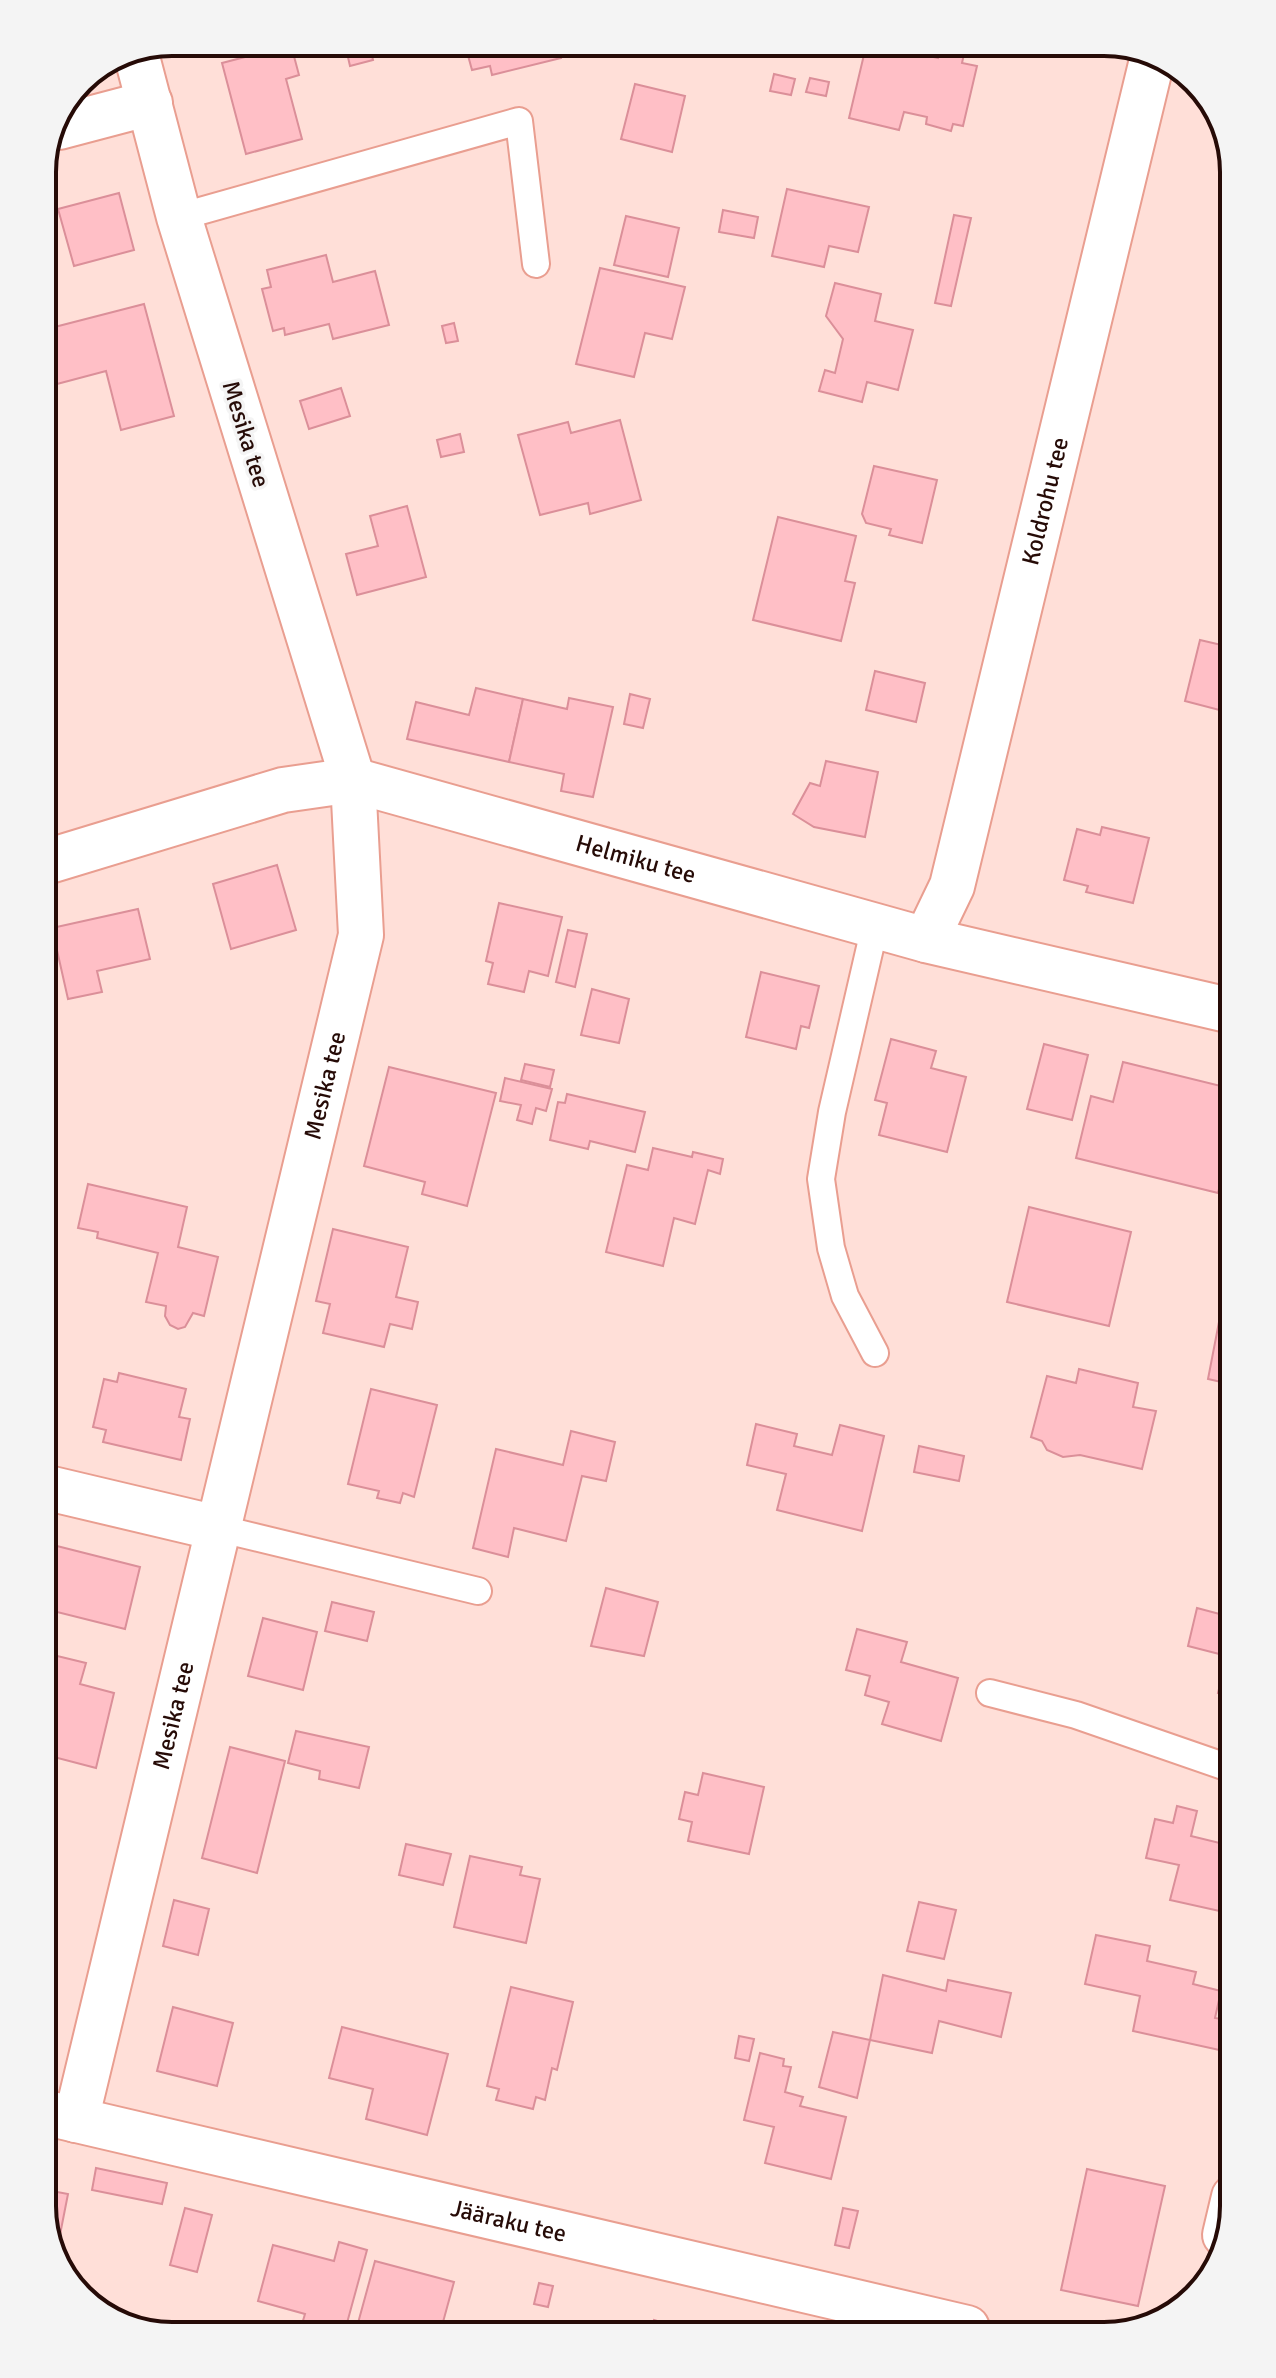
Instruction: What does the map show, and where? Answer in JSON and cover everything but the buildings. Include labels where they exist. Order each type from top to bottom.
[{"type":"street","name":"Mesika tee","points":[[64,2117],[217,1528],[361,935],[353,780],[179,217],[138,62]]},
{"type":"street","name":"Koldrohu tee","points":[[926,940],[952,886],[1151,66]]},
{"type":"street","points":[[66,125],[150,103]]},
{"type":"street","name":"Helmiku tee","points":[[56,859],[283,790],[353,780],[926,940],[1220,1008]]},
{"type":"street","points":[[56,1490],[217,1528]]},
{"type":"street","name":"Jääraku tee","points":[[64,2117],[941,2322]]},
{"type":"lane","points":[[179,217],[519,121],[536,264]]},
{"type":"lane","points":[[875,926],[832,1112],[821,1179],[831,1248],[845,1296],[875,1353]]},
{"type":"lane","points":[[217,1528],[478,1591]]},
{"type":"lane","points":[[990,1693],[1076,1715],[1220,1765]]}]
